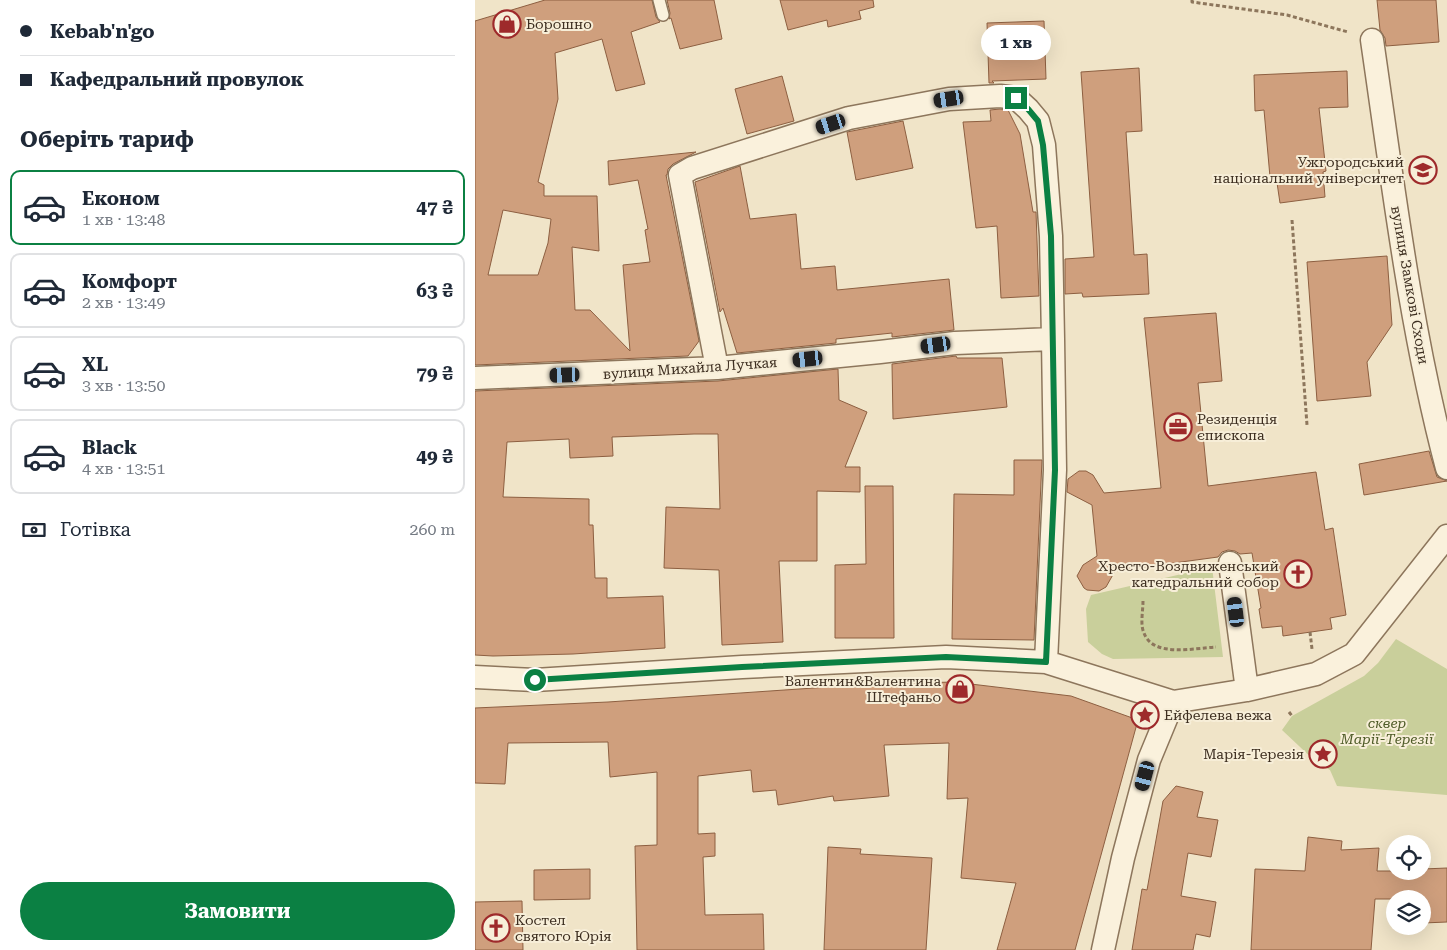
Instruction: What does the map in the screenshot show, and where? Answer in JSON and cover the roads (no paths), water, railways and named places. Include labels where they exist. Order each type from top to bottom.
[{"type":"street","name":"вулиця Замкові Сходи","points":[[1373,40],[1405,270],[1438,434],[1447,468]]},
{"type":"street","points":[[717,368],[680,174],[701,165],[849,118],[949,99],[1000,96],[1016,98],[1038,121],[1043,145],[1051,236],[1055,470],[1046,662]]},
{"type":"street","name":"вулиця Михайла Лучкая","points":[[475,378],[717,368],[955,343],[1053,339]]},
{"type":"street","points":[[475,678],[535,680],[946,657],[1046,662],[1173,702],[1247,690],[1316,674],[1354,654],[1447,536]]},
{"type":"street","points":[[1229,563],[1247,690]]},
{"type":"street","points":[[1103,950],[1123,858],[1147,769],[1173,702]]},
{"type":"lane","points":[[659,0],[663,15]]},
{"type":"place","name":"Борошно","points":[[507,24]]},
{"type":"place","name":"Ужгородський національний університет","points":[[1423,170]]},
{"type":"place","name":"Резиденція єпископа","points":[[1178,427]]},
{"type":"place","name":"Хресто-Воздвиженський катедральний собор","points":[[1298,574]]},
{"type":"place","name":"Валентин&Валентина Штефаньо","points":[[960,689]]},
{"type":"place","name":"Ейфелева вежа","points":[[1145,715]]},
{"type":"place","name":"Марія-Терезія","points":[[1323,754]]},
{"type":"place","name":"Костел святого Юрія","points":[[496,928]]},
{"type":"park label","name":"сквер Марії-Терезії","points":[[1387,732]]}]
